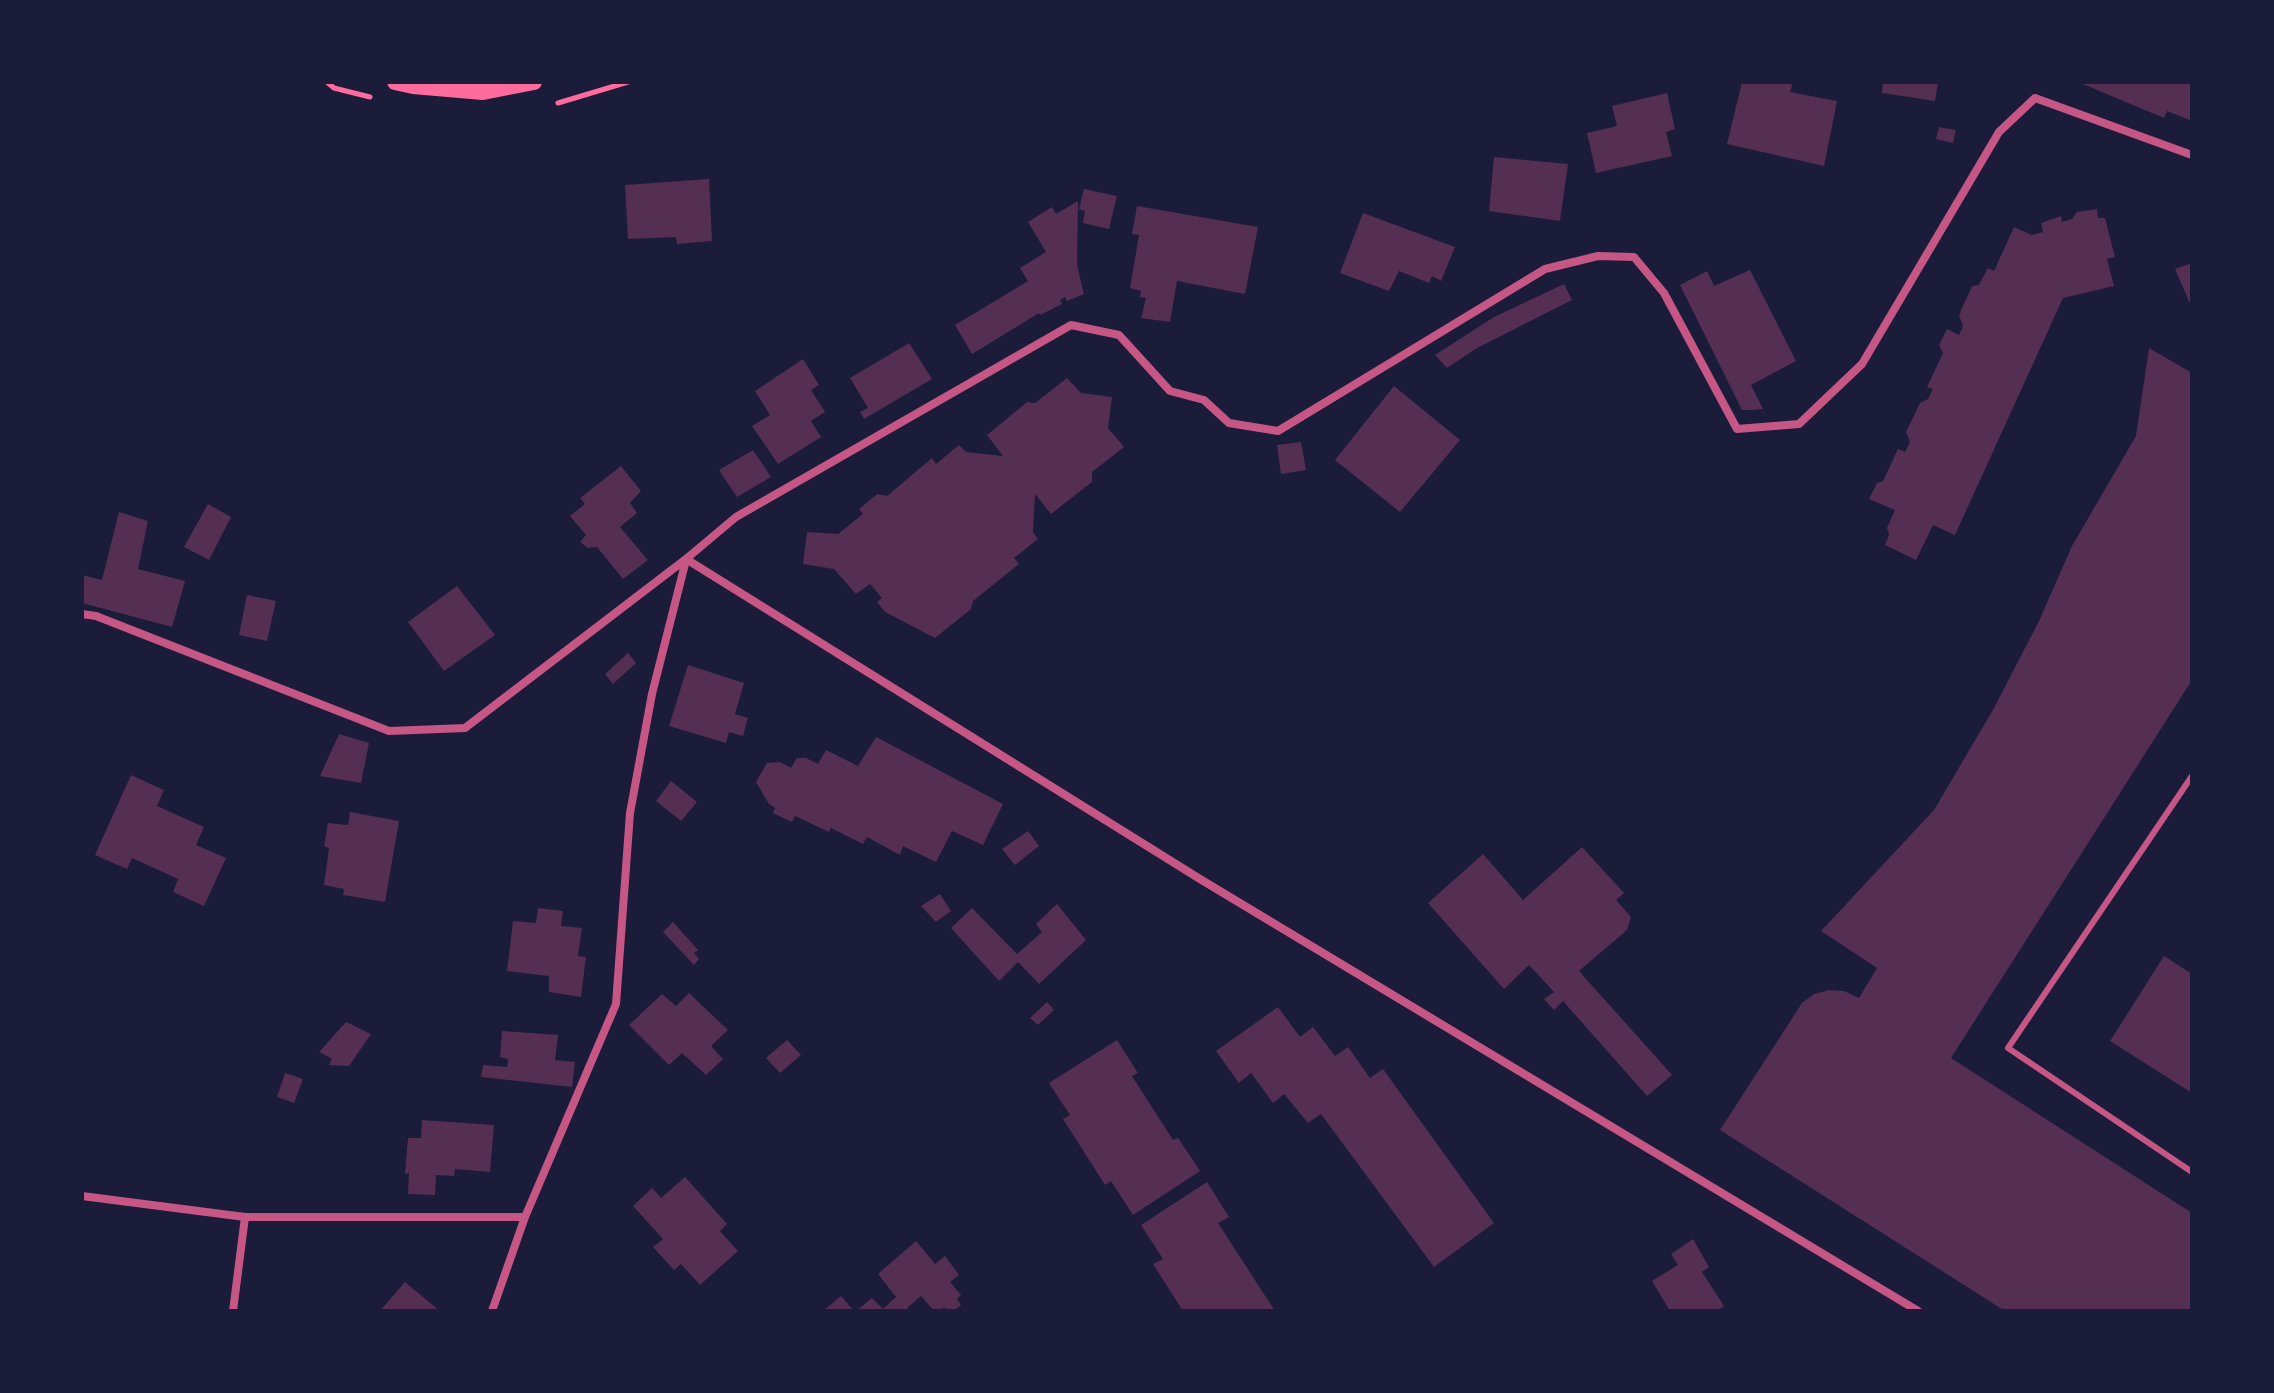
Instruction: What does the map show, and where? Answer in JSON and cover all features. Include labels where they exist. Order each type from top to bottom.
[{"type":"main road","points":[[395,82],[483,92],[534,82]]},
{"type":"street","points":[[82,614],[96,616],[389,731],[465,728],[686,559],[736,517],[1071,325],[1119,335],[1170,391],[1204,400],[1229,423],[1278,431],[1545,269],[1598,256],[1634,257],[1664,293],[1737,429],[1799,424],[1862,364],[1999,132],[2035,98],[2192,155]]},
{"type":"street","points":[[492,1311],[525,1217],[616,1004],[630,813],[652,694],[686,559]]},
{"type":"street","points":[[686,559],[1200,879],[1918,1311]]},
{"type":"street","points":[[82,1196],[245,1217],[525,1217]]},
{"type":"street","points":[[233,1311],[245,1217]]},
{"type":"lane","points":[[2192,776],[2008,1048],[2192,1172]]},
{"type":"building","points":[[1742,82],[1793,82],[1790,92],[1837,101],[1824,166],[1727,144]]},
{"type":"building","points":[[1883,82],[1938,82],[1935,101],[1882,93]]},
{"type":"building","points":[[2078,82],[2192,82],[2192,121],[2167,111],[2164,118]]},
{"type":"building","points":[[1667,93],[1675,129],[1666,132],[1672,156],[1596,173],[1587,133],[1617,126],[1612,106]]},
{"type":"building","points":[[1939,127],[1956,130],[1953,143],[1936,139]]},
{"type":"building","points":[[1494,157],[1568,164],[1560,221],[1489,211]]},
{"type":"building","points":[[709,179],[712,241],[677,244],[676,237],[628,239],[625,185]]},
{"type":"building","points":[[1084,189],[1117,196],[1109,229],[1083,223],[1085,211],[1079,209]]},
{"type":"building","points":[[1078,201],[1077,265],[1084,294],[1067,301],[1065,297],[1060,300],[1062,304],[1039,313],[972,354],[955,325],[1028,281],[1020,268],[1046,252],[1028,222],[1052,207],[1056,214]]},
{"type":"building","points":[[1137,206],[1258,227],[1245,294],[1177,281],[1170,322],[1141,318],[1146,298],[1140,297],[1141,291],[1130,288],[1139,235],[1132,234]]},
{"type":"building","points":[[2097,209],[2098,218],[2105,218],[2115,257],[2107,259],[2114,286],[2063,298],[1955,535],[1933,525],[1916,560],[1885,545],[1889,535],[1887,528],[1895,510],[1869,499],[1877,483],[1883,481],[1898,449],[1905,452],[1910,442],[1906,432],[1920,403],[1928,399],[1933,389],[1927,387],[1943,353],[1939,345],[1947,329],[1959,335],[1963,326],[1959,315],[1972,286],[1979,285],[1988,268],[1994,271],[2014,227],[2032,235],[2043,232],[2041,223],[2061,216],[2062,222],[2072,219],[2077,212]]},
{"type":"building","points":[[1363,213],[1455,247],[1441,281],[1432,276],[1429,283],[1399,271],[1389,291],[1340,273]]},
{"type":"building","points":[[2192,263],[2192,308],[2175,269]]},
{"type":"building","points":[[1750,270],[1796,361],[1751,385],[1763,409],[1742,410],[1680,285],[1707,271],[1714,286]]},
{"type":"building","points":[[1564,284],[1572,300],[1477,348],[1447,368],[1435,355],[1494,317]]},
{"type":"building","points":[[909,343],[932,379],[864,419],[860,412],[868,408],[850,378]]},
{"type":"building","points":[[2149,348],[2192,373],[2192,680],[1951,1058],[2192,1213],[2192,1311],[2005,1311],[1720,1130],[1802,1003],[1814,994],[1829,990],[1844,991],[1859,998],[1877,968],[1821,931],[1934,810],[1994,708],[2039,621],[2072,546],[2136,436]]},
{"type":"building","points":[[803,359],[819,385],[811,390],[825,412],[811,421],[821,437],[778,464],[752,426],[770,415],[755,391]]},
{"type":"building","points":[[1067,378],[1081,393],[1112,397],[1108,428],[1124,447],[1092,472],[1092,482],[1051,514],[1035,494],[1033,532],[1038,539],[1014,558],[1019,564],[973,601],[971,609],[935,638],[885,612],[877,602],[882,598],[870,584],[856,594],[834,569],[803,564],[807,532],[838,534],[863,514],[859,509],[877,494],[887,496],[932,458],[936,464],[959,445],[966,452],[1003,456],[987,435],[1027,402],[1035,403]]},
{"type":"building","points":[[1394,386],[1460,440],[1400,512],[1335,460]]},
{"type":"building","points":[[1301,442],[1306,470],[1281,474],[1277,445]]},
{"type":"building","points":[[753,450],[771,477],[737,497],[719,470]]},
{"type":"building","points":[[621,466],[641,491],[630,503],[637,513],[620,527],[648,560],[623,579],[597,547],[588,548],[580,542],[586,535],[570,516],[585,504],[580,498]]},
{"type":"building","points":[[208,504],[231,517],[209,560],[184,547]]},
{"type":"building","points":[[119,512],[148,521],[138,569],[185,581],[172,627],[82,603],[82,575],[102,580]]},
{"type":"building","points":[[457,586],[495,635],[444,671],[408,622]]},
{"type":"building","points":[[247,595],[276,601],[267,641],[239,635]]},
{"type":"building","points":[[628,653],[636,663],[613,684],[605,674]]},
{"type":"building","points":[[688,665],[744,683],[735,714],[748,718],[743,736],[729,732],[726,743],[669,726]]},
{"type":"building","points":[[339,734],[369,743],[361,783],[320,776]]},
{"type":"building","points":[[876,737],[1003,804],[983,845],[952,831],[936,862],[903,846],[900,855],[867,837],[863,844],[831,828],[829,832],[795,816],[792,822],[773,813],[775,808],[769,804],[756,782],[767,763],[780,762],[791,768],[797,758],[806,758],[818,764],[826,750],[858,766]]},
{"type":"building","points":[[131,775],[164,790],[157,806],[204,827],[196,845],[226,858],[204,906],[173,892],[178,879],[132,858],[127,869],[95,855]]},
{"type":"building","points":[[671,781],[697,802],[681,821],[656,801]]},
{"type":"building","points":[[350,812],[399,821],[385,902],[343,895],[344,889],[324,885],[329,848],[324,846],[328,823],[348,825]]},
{"type":"building","points":[[1028,831],[1039,846],[1015,865],[1002,849]]},
{"type":"building","points":[[1582,847],[1624,893],[1616,900],[1631,917],[1627,930],[1579,971],[1672,1075],[1647,1096],[1563,1001],[1554,1010],[1544,999],[1554,992],[1529,965],[1504,989],[1428,903],[1483,854],[1523,900]]},
{"type":"building","points":[[940,894],[951,911],[936,922],[921,906]]},
{"type":"building","points":[[1057,904],[1086,940],[1039,984],[1018,962],[999,981],[951,928],[972,908],[1017,954],[1042,932],[1036,924]]},
{"type":"building","points":[[538,908],[563,911],[561,926],[582,928],[578,956],[586,957],[581,997],[549,992],[549,976],[507,971],[513,921],[536,923]]},
{"type":"building","points":[[673,922],[698,950],[694,953],[699,959],[694,965],[663,932]]},
{"type":"building","points":[[2164,956],[2192,974],[2192,1093],[2110,1041]]},
{"type":"building","points":[[689,993],[728,1030],[711,1046],[723,1059],[706,1075],[682,1053],[669,1065],[629,1025],[662,994],[676,1006]]},
{"type":"building","points":[[1047,1002],[1054,1010],[1038,1025],[1030,1018]]},
{"type":"building","points":[[1278,1007],[1300,1037],[1313,1027],[1335,1056],[1348,1047],[1370,1078],[1383,1069],[1494,1223],[1434,1267],[1321,1114],[1308,1123],[1284,1094],[1273,1103],[1251,1073],[1239,1083],[1216,1051]]},
{"type":"building","points":[[346,1022],[371,1034],[349,1066],[329,1065],[332,1059],[319,1052]]},
{"type":"building","points":[[502,1031],[558,1035],[555,1060],[575,1062],[572,1087],[481,1077],[483,1065],[507,1067],[508,1059],[500,1057]]},
{"type":"building","points":[[787,1040],[801,1055],[780,1073],[766,1058]]},
{"type":"building","points":[[1117,1040],[1138,1073],[1132,1076],[1173,1140],[1178,1138],[1200,1171],[1133,1215],[1111,1181],[1105,1185],[1063,1119],[1070,1115],[1049,1083]]},
{"type":"building","points":[[285,1073],[303,1079],[294,1103],[277,1097]]},
{"type":"building","points":[[422,1120],[494,1125],[490,1172],[455,1169],[454,1176],[436,1175],[435,1195],[408,1194],[409,1173],[405,1174],[408,1138],[421,1138]]},
{"type":"building","points":[[685,1177],[727,1224],[720,1231],[738,1251],[700,1285],[681,1264],[674,1270],[653,1247],[663,1239],[633,1206],[652,1188],[661,1198]]},
{"type":"building","points":[[1207,1182],[1229,1217],[1218,1223],[1275,1311],[1183,1311],[1153,1264],[1163,1259],[1141,1225]]},
{"type":"building","points":[[1693,1239],[1709,1267],[1702,1272],[1724,1306],[1717,1311],[1670,1311],[1652,1281],[1678,1265],[1671,1254]]},
{"type":"building","points":[[916,1241],[935,1264],[945,1256],[959,1275],[950,1282],[961,1295],[957,1299],[961,1305],[953,1311],[944,1308],[934,1311],[921,1296],[907,1308],[909,1311],[856,1311],[872,1298],[883,1309],[896,1297],[878,1274]]},
{"type":"building","points":[[405,1282],[440,1311],[380,1311]]},
{"type":"building","points":[[841,1296],[854,1311],[823,1311]]}]
